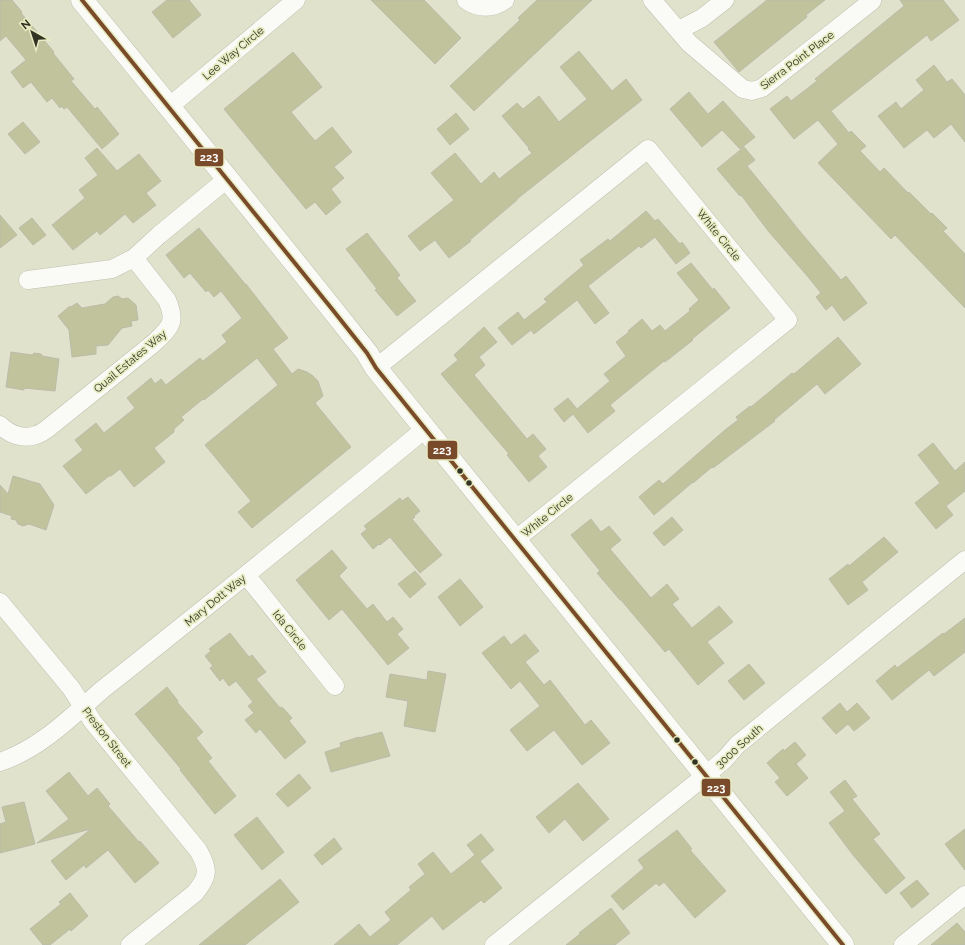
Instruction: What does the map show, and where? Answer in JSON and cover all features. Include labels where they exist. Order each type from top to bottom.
[{"type":"street","points":[[82,0],[228,178],[367,353],[376,368],[425,430],[844,945]]},
{"type":"street","name":"Lee Way Circle","points":[[170,106],[296,0]]},
{"type":"street","points":[[466,0],[471,4],[488,7],[495,6],[505,0]]},
{"type":"street","name":"Sierra Point Place","points":[[652,0],[689,43],[743,89],[752,91],[762,88],[872,1],[871,0]]},
{"type":"street","points":[[678,30],[702,18],[725,0]]},
{"type":"street","name":"White Circle","points":[[376,368],[648,149],[788,320],[515,540]]},
{"type":"street","points":[[28,280],[112,269],[134,258],[159,235],[228,178]]},
{"type":"street","name":"Quail Estates Way","points":[[0,425],[5,430],[20,437],[36,436],[47,429],[154,343],[165,332],[170,325],[172,318],[170,308],[166,300],[134,258]]},
{"type":"street","name":"Mary Dott Way","points":[[0,762],[12,758],[45,739],[67,722],[103,689],[425,430]]},
{"type":"street","name":"3000 South","points":[[494,945],[706,775],[725,759],[737,745],[965,560]]},
{"type":"street","name":"Ida Circle","points":[[246,575],[335,686]]},
{"type":"street","name":"Preston Street","points":[[0,602],[71,688],[93,722],[198,850],[204,861],[206,874],[202,884],[194,893],[130,945]]},
{"type":"street","points":[[903,945],[965,895]]},
{"type":"building","points":[[0,0],[12,0],[74,79],[71,81],[95,109],[97,107],[119,134],[102,149],[67,107],[64,109],[62,106],[60,108],[52,98],[47,102],[31,82],[23,88],[11,72],[26,60],[6,36],[0,41]]},
{"type":"building","points":[[167,0],[189,0],[201,15],[173,38],[152,12]]},
{"type":"building","points":[[371,0],[424,0],[461,38],[435,64]]},
{"type":"building","points":[[537,0],[592,0],[474,111],[450,86],[520,20],[518,18]]},
{"type":"building","points":[[767,0],[825,0],[806,15],[807,17],[739,72],[714,42]]},
{"type":"building","points":[[900,0],[943,0],[959,20],[931,41],[927,35],[831,111],[849,133],[851,131],[866,146],[860,151],[880,172],[884,168],[908,193],[909,192],[931,214],[932,213],[947,228],[943,231],[965,254],[965,308],[895,235],[891,239],[818,163],[838,144],[818,120],[794,139],[770,109],[787,96],[791,101],[817,81],[815,79],[904,6]]},
{"type":"building","points":[[579,51],[612,91],[626,79],[642,100],[517,199],[470,240],[471,241],[449,258],[435,240],[420,251],[408,236],[454,200],[431,173],[455,153],[481,184],[494,172],[499,179],[532,153],[502,116],[517,103],[523,109],[539,96],[559,122],[587,99],[560,67]]},
{"type":"building","points":[[293,52],[322,87],[291,112],[315,141],[332,127],[352,152],[334,167],[344,178],[331,189],[341,202],[326,215],[315,202],[306,209],[224,109]]},
{"type":"building","points":[[934,65],[947,82],[952,79],[965,95],[965,142],[951,124],[934,138],[927,130],[904,148],[878,116],[896,102],[901,109],[924,90],[916,80]]},
{"type":"building","points":[[689,92],[708,114],[723,101],[755,137],[740,149],[722,130],[702,147],[670,109]]},
{"type":"building","points":[[456,113],[469,129],[450,145],[437,129]]},
{"type":"building","points":[[23,122],[40,142],[25,154],[8,134]]},
{"type":"building","points":[[744,147],[755,160],[747,166],[841,280],[846,276],[867,303],[844,321],[832,305],[826,310],[816,297],[821,293],[769,232],[741,195],[740,196],[717,169]]},
{"type":"building","points":[[97,148],[117,171],[139,154],[161,181],[146,193],[156,205],[133,223],[125,214],[100,235],[97,231],[73,250],[52,225],[85,198],[79,190],[98,175],[85,158]]},
{"type":"building","points":[[646,211],[655,221],[658,219],[680,244],[682,242],[690,253],[676,264],[655,237],[641,248],[639,246],[588,286],[609,313],[595,324],[577,300],[534,334],[531,330],[512,345],[498,328],[518,312],[524,320],[547,302],[544,299],[584,265],[580,260],[608,239],[610,241]]},
{"type":"building","points":[[0,215],[17,235],[0,248]]},
{"type":"building","points":[[32,218],[46,235],[33,245],[19,228]]},
{"type":"building","points":[[199,228],[246,284],[288,338],[273,349],[292,374],[298,369],[307,372],[318,381],[323,396],[315,403],[351,447],[252,528],[238,512],[251,501],[205,445],[278,385],[257,358],[181,417],[184,420],[174,429],[174,432],[154,448],[165,462],[134,487],[120,469],[86,494],[63,466],[83,450],[75,440],[96,423],[104,433],[135,408],[127,398],[151,378],[155,384],[161,379],[166,385],[200,358],[203,361],[227,342],[222,335],[242,318],[221,291],[214,297],[208,290],[206,292],[190,273],[184,278],[166,255]]},
{"type":"building","points":[[367,233],[400,275],[397,278],[416,301],[397,316],[375,290],[377,289],[346,249]]},
{"type":"building","points":[[691,263],[730,308],[692,339],[693,340],[665,362],[664,361],[610,405],[615,411],[588,433],[573,414],[564,422],[554,409],[568,398],[577,409],[610,381],[604,374],[626,356],[616,342],[629,332],[628,331],[642,319],[652,331],[660,325],[665,331],[690,311],[689,309],[699,300],[677,273]]},
{"type":"building","points":[[118,296],[122,299],[128,298],[136,305],[138,320],[131,321],[132,326],[122,328],[108,345],[96,346],[96,354],[72,357],[69,330],[58,316],[70,306],[71,307],[77,303],[82,308],[105,304],[113,297]]},
{"type":"building","points":[[484,327],[497,342],[479,357],[485,365],[474,375],[527,439],[533,434],[546,449],[538,456],[547,467],[529,482],[507,455],[509,454],[441,374],[458,360],[454,355]]},
{"type":"building","points":[[838,337],[861,364],[825,394],[817,384],[774,420],[775,421],[713,468],[712,467],[654,515],[639,497],[659,480],[663,484],[738,420],[736,417],[750,406],[751,407],[792,373],[794,374]]},
{"type":"building","points":[[11,352],[32,355],[34,353],[41,354],[42,356],[59,359],[55,391],[24,388],[24,390],[6,387]]},
{"type":"building","points":[[933,443],[955,471],[965,462],[965,491],[946,506],[953,515],[936,529],[915,503],[940,483],[918,455]]},
{"type":"building","points":[[13,476],[40,484],[54,505],[46,530],[29,524],[23,526],[18,524],[16,520],[11,519],[12,516],[0,512],[0,485],[8,494]]},
{"type":"building","points":[[408,497],[420,511],[412,519],[442,555],[420,573],[390,537],[373,549],[361,534],[367,529],[364,526],[400,498],[402,501]]},
{"type":"building","points":[[672,517],[683,530],[664,546],[653,533]]},
{"type":"building","points":[[591,519],[601,532],[609,526],[621,540],[610,549],[651,598],[667,584],[679,599],[672,604],[692,628],[719,606],[733,622],[707,642],[724,663],[698,685],[669,649],[665,652],[597,573],[600,571],[571,535]]},
{"type":"building","points":[[884,537],[898,552],[862,582],[868,590],[848,605],[829,579],[848,564],[849,566]]},
{"type":"building","points":[[332,550],[347,568],[339,576],[367,609],[373,604],[387,622],[393,617],[403,629],[397,634],[409,648],[388,665],[342,609],[329,620],[296,580]]},
{"type":"building","points":[[415,571],[426,584],[410,598],[398,584]]},
{"type":"building","points":[[460,579],[483,607],[460,626],[438,597]]},
{"type":"building","points":[[965,618],[965,652],[934,676],[929,670],[892,700],[876,681],[895,665],[897,668]]},
{"type":"building","points":[[230,633],[249,657],[252,655],[266,672],[256,679],[280,708],[282,707],[292,718],[289,721],[306,742],[285,759],[260,729],[256,733],[245,720],[254,713],[248,706],[253,702],[236,681],[229,686],[223,678],[220,681],[210,668],[213,666],[205,656],[211,651],[209,649]]},
{"type":"building","points":[[525,634],[539,651],[525,662],[544,685],[550,680],[585,725],[591,720],[610,743],[582,765],[554,730],[527,751],[510,730],[540,706],[520,681],[511,689],[482,653],[504,636],[511,645]]},
{"type":"building","points":[[749,664],[765,683],[744,700],[728,681]]},
{"type":"building","points":[[428,671],[446,674],[435,732],[404,726],[408,701],[386,697],[390,674],[427,680]]},
{"type":"building","points":[[167,687],[178,701],[177,702],[203,732],[196,738],[212,758],[208,761],[236,796],[215,814],[180,770],[181,769],[135,714]]},
{"type":"building","points":[[840,703],[847,712],[857,703],[870,718],[854,731],[848,724],[836,734],[822,718]]},
{"type":"building","points":[[382,732],[390,756],[331,772],[325,752],[341,747],[340,743]]},
{"type":"building","points":[[795,742],[806,755],[796,764],[808,778],[787,796],[775,782],[780,778],[767,763],[783,749],[784,751]]},
{"type":"building","points":[[69,772],[88,796],[97,788],[110,804],[108,806],[159,863],[135,883],[108,850],[86,868],[84,865],[66,880],[51,861],[91,829],[37,843],[69,819],[46,791]]},
{"type":"building","points":[[299,774],[311,788],[288,807],[276,794]]},
{"type":"building","points":[[845,780],[857,796],[852,799],[880,834],[873,839],[905,878],[886,894],[853,855],[829,823],[845,811],[830,792]]},
{"type":"building","points":[[578,783],[609,819],[583,841],[565,819],[549,833],[536,817]]},
{"type":"building","points":[[24,802],[35,844],[0,853],[0,824],[6,822],[2,807]]},
{"type":"building","points":[[257,817],[284,852],[262,870],[234,835]]},
{"type":"building","points":[[965,829],[965,870],[945,844]]},
{"type":"building","points":[[677,830],[692,849],[690,850],[726,891],[695,918],[664,882],[659,886],[656,883],[623,910],[611,896],[644,868],[638,860]]},
{"type":"building","points":[[481,834],[494,850],[480,861],[502,888],[484,903],[481,900],[443,930],[432,916],[397,945],[334,945],[359,924],[370,937],[391,920],[385,912],[411,890],[409,887],[425,874],[418,864],[433,852],[451,874],[475,855],[467,845]]},
{"type":"building","points":[[334,838],[342,849],[322,865],[314,855]]},
{"type":"building","points":[[280,879],[299,902],[245,945],[199,945]]},
{"type":"building","points":[[917,880],[929,894],[912,908],[900,893]]},
{"type":"building","points":[[70,893],[88,916],[71,931],[70,929],[50,945],[43,945],[30,929],[61,904],[59,902]]},
{"type":"building","points":[[611,908],[630,933],[615,945],[566,945],[580,934],[579,933]]},
{"type":"building","points":[[957,923],[965,932],[965,945],[931,945]]},
{"type":"transit line","name":"223","points":[[82,0],[332,309],[367,353],[376,368],[843,945]]}]
